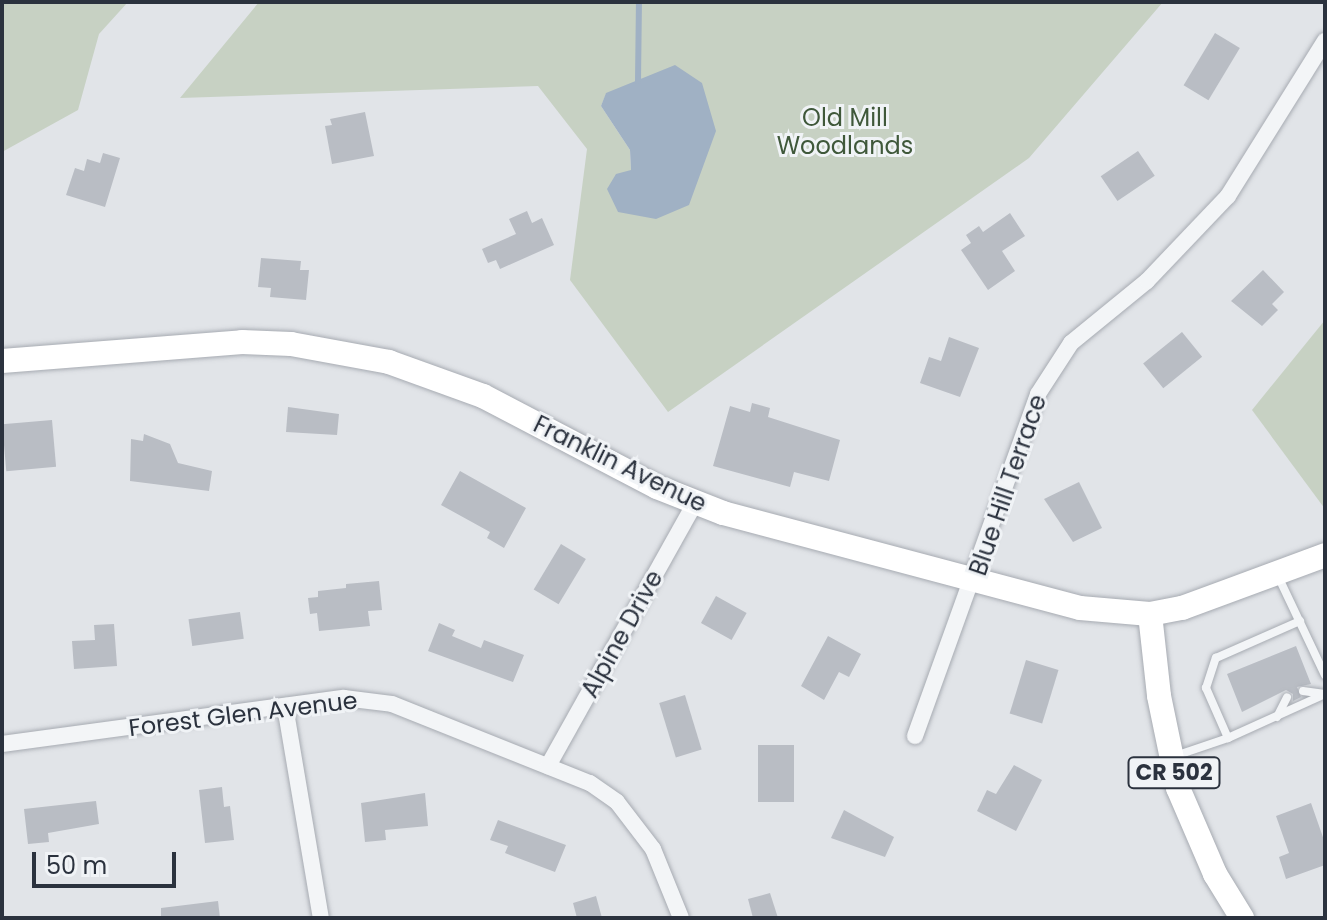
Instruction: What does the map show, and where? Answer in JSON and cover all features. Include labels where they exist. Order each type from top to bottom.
[{"type":"main road","name":"Franklin Avenue","points":[[2,361],[242,342],[341,351],[425,373],[483,396],[695,503],[974,584],[1080,608],[1150,614],[1224,596],[1325,555]]},
{"type":"main road","name":"CR 502","points":[[1150,614],[1170,757],[1193,828],[1242,918]]},
{"type":"street","name":"Blue Hill Terrace","points":[[915,736],[974,584],[1038,394],[1055,366],[1094,319],[1147,281],[1228,196],[1325,41]]},
{"type":"street","name":"Alpine Drive","points":[[548,766],[695,503]]},
{"type":"street","name":"Forest Glen Avenue","points":[[2,744],[344,698],[392,704],[590,783],[637,824],[653,849],[681,918]]},
{"type":"street","points":[[285,706],[321,918]]},
{"type":"lane","points":[[1277,574],[1325,675]]},
{"type":"lane","points":[[1228,738],[1206,688],[1216,658],[1300,621]]},
{"type":"lane","points":[[1303,691],[1325,694]]},
{"type":"lane","points":[[1170,757],[1228,738],[1325,694]]},
{"type":"lane","points":[[1277,718],[1287,697]]},
{"type":"green space","points":[[2,2],[128,2],[99,34],[78,110],[2,152]]},
{"type":"green space","name":"Old Mill Woodlands","points":[[259,2],[1163,2],[1029,158],[668,412],[570,280],[587,149],[538,86],[180,98]],"holes":[[[675,66],[618,212],[631,170],[630,150],[601,106],[606,94]]]},
{"type":"green space","points":[[1325,320],[1325,509],[1252,410]]},
{"type":"water","points":[[675,65],[702,83],[716,131],[689,205],[656,219],[618,212],[607,189],[616,174],[631,170],[630,150],[601,106],[606,93]]},
{"type":"building","points":[[1215,33],[1240,48],[1208,100],[1184,85]]},
{"type":"building","points":[[365,112],[374,156],[332,164],[325,126],[332,125],[330,119]]},
{"type":"building","points":[[1138,151],[1155,176],[1117,201],[1101,176]]},
{"type":"building","points":[[103,153],[120,158],[105,207],[66,195],[75,168],[84,171],[87,159],[100,163]]},
{"type":"building","points":[[527,211],[532,223],[542,218],[554,245],[500,269],[496,260],[488,263],[482,249],[516,234],[509,219]]},
{"type":"building","points":[[1010,213],[1025,236],[1002,251],[1015,271],[988,290],[961,250],[971,243],[966,235],[979,226],[983,232]]},
{"type":"building","points":[[261,258],[301,261],[300,270],[309,270],[306,300],[270,297],[271,288],[258,287]]},
{"type":"building","points":[[1263,270],[1284,292],[1272,304],[1278,310],[1262,326],[1231,301]]},
{"type":"building","points":[[1182,332],[1202,357],[1163,388],[1143,363]]},
{"type":"building","points":[[949,337],[979,348],[960,397],[920,383],[929,357],[941,361]]},
{"type":"building","points":[[752,403],[770,408],[768,417],[840,440],[829,481],[794,472],[790,487],[713,466],[730,406],[750,412]]},
{"type":"building","points":[[288,407],[339,414],[337,435],[286,432]]},
{"type":"building","points":[[52,420],[56,467],[6,471],[2,424]]},
{"type":"building","points":[[144,434],[170,444],[178,463],[212,471],[209,491],[130,481],[131,439],[143,441]]},
{"type":"building","points":[[460,471],[526,508],[504,548],[487,538],[490,532],[441,505]]},
{"type":"building","points":[[1079,482],[1102,528],[1073,542],[1044,499]]},
{"type":"building","points":[[561,544],[586,559],[559,604],[534,589]]},
{"type":"building","points":[[379,581],[382,610],[368,611],[370,626],[319,631],[317,613],[310,614],[308,598],[318,597],[318,591],[346,588],[346,584]]},
{"type":"building","points":[[716,596],[747,613],[732,640],[701,623]]},
{"type":"building","points":[[240,612],[244,639],[192,646],[189,619]]},
{"type":"building","points":[[439,623],[455,630],[452,636],[481,648],[484,640],[524,655],[513,682],[428,651]]},
{"type":"building","points":[[114,624],[117,666],[74,669],[72,641],[95,640],[94,625]]},
{"type":"building","points":[[828,636],[861,654],[849,677],[839,672],[824,700],[801,686]]},
{"type":"building","points":[[1296,646],[1311,684],[1297,687],[1301,697],[1293,701],[1293,694],[1286,690],[1242,712],[1227,674]]},
{"type":"building","points":[[1026,660],[1059,670],[1042,723],[1010,714]]},
{"type":"building","points":[[685,695],[702,750],[676,757],[659,703]]},
{"type":"building","points":[[758,745],[794,745],[794,802],[758,802]]},
{"type":"building","points":[[1014,765],[1042,780],[1016,831],[977,811],[987,790],[996,794]]},
{"type":"building","points":[[222,787],[224,807],[230,806],[234,840],[205,843],[199,790]]},
{"type":"building","points":[[425,793],[428,826],[385,830],[386,840],[365,842],[361,803]]},
{"type":"building","points":[[96,801],[99,824],[48,833],[49,842],[28,844],[24,809]]},
{"type":"building","points":[[1311,803],[1325,843],[1325,865],[1286,879],[1279,857],[1289,853],[1276,816]]},
{"type":"building","points":[[844,810],[894,837],[885,857],[831,838]]},
{"type":"building","points":[[498,820],[566,845],[555,872],[505,853],[508,846],[490,840]]},
{"type":"building","points":[[770,893],[778,918],[753,918],[748,899]]},
{"type":"building","points":[[596,896],[602,918],[577,918],[573,903]]},
{"type":"building","points":[[218,901],[220,918],[161,918],[161,908]]},
{"type":"waterway","points":[[638,81],[639,2]]}]
